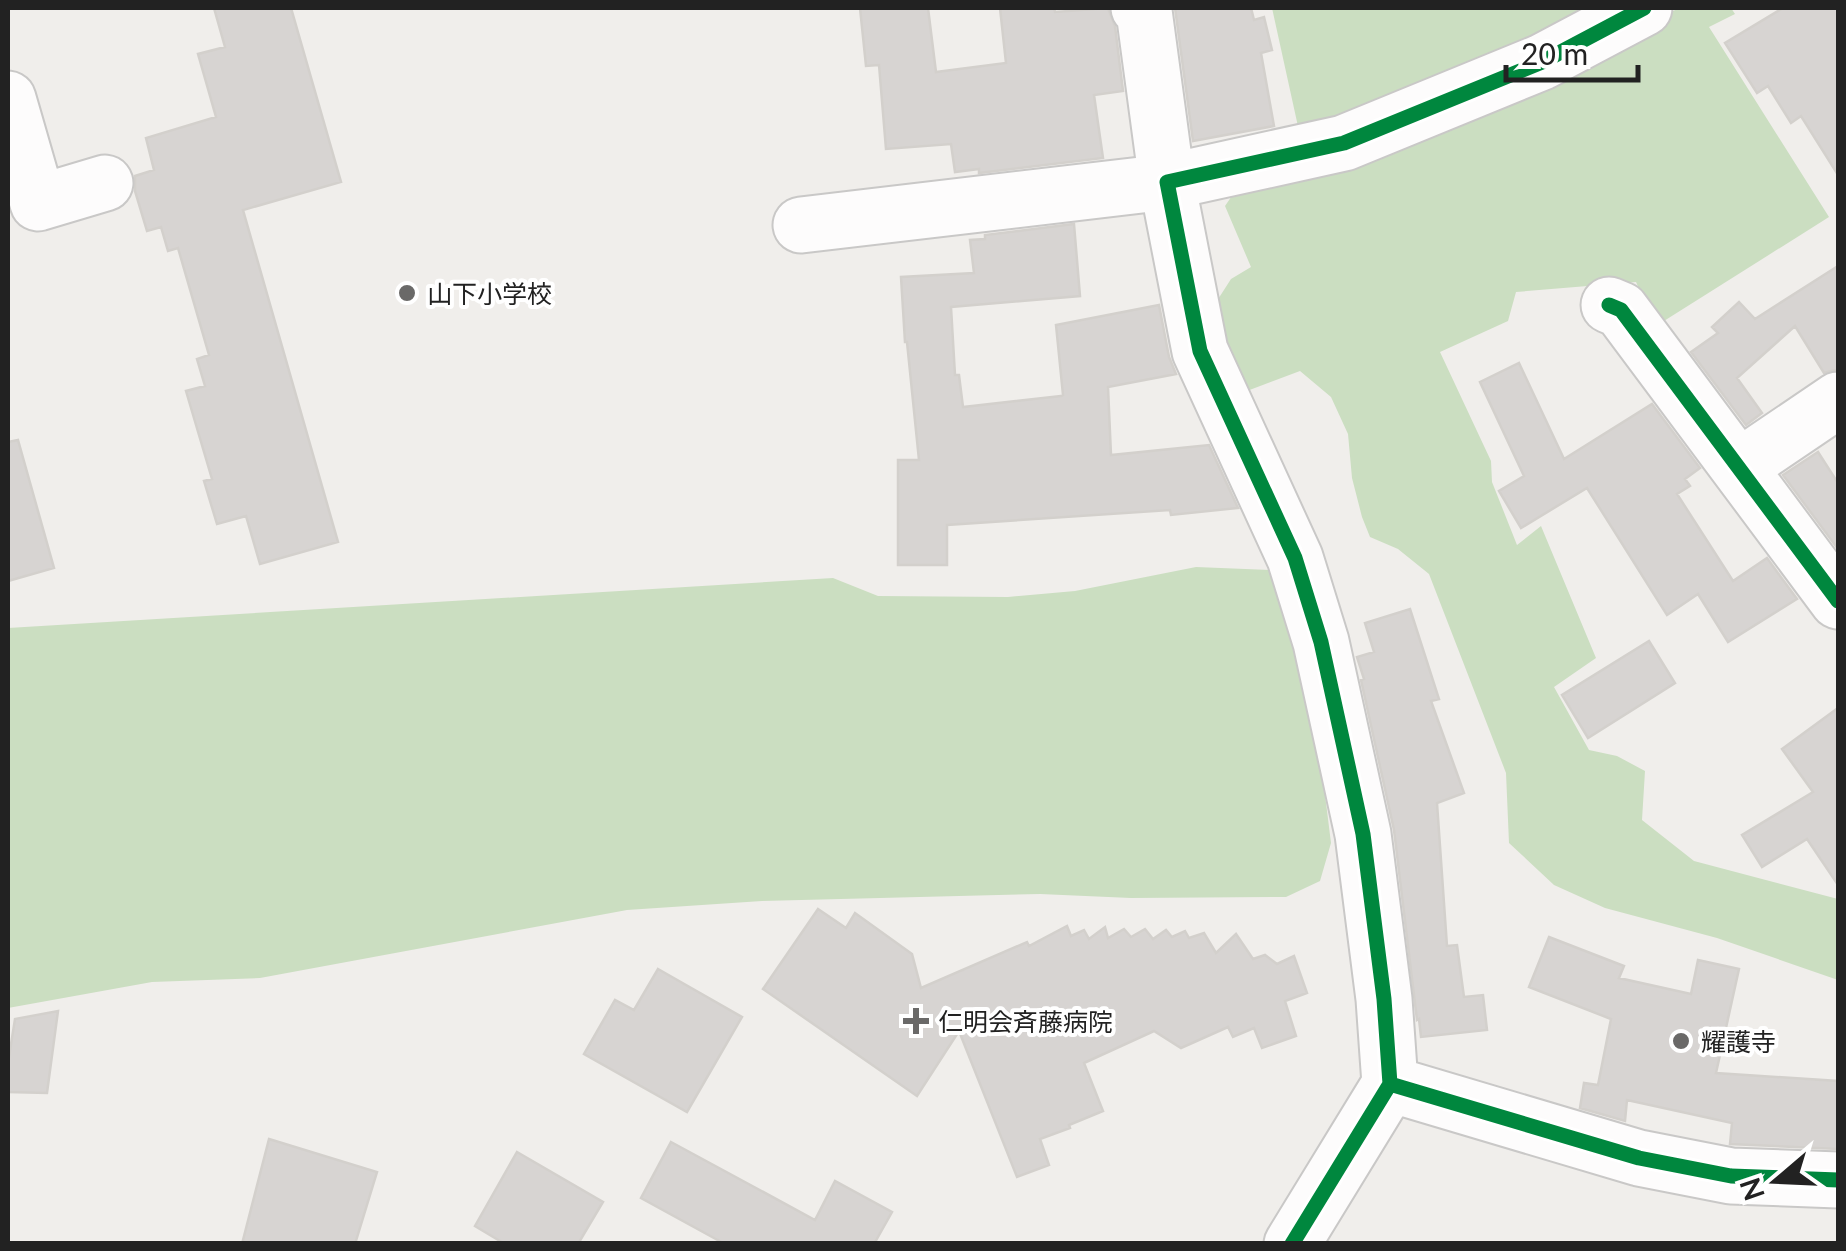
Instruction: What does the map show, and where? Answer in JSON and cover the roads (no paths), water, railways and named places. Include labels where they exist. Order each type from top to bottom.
[{"type":"street","points":[[1138,8],[1144,11],[1168,182],[1200,352],[1294,558],[1321,642],[1363,834],[1384,999],[1390,1084],[1292,1244]]},
{"type":"street","points":[[801,225],[1168,182],[1344,143],[1542,62],[1644,8]]},
{"type":"street","points":[[8,99],[38,203],[105,183]]},
{"type":"street","points":[[1608,305],[1621,310],[1838,601]]},
{"type":"street","points":[[1739,468],[1838,400]]},
{"type":"street","points":[[1390,1084],[1639,1158],[1731,1176],[1838,1180]]},
{"type":"place","name":"山下小学校","points":[[407,293]]},
{"type":"place","name":"仁明会斉藤病院","points":[[916,1021]]},
{"type":"place","name":"耀護寺","points":[[1681,1041]]}]
